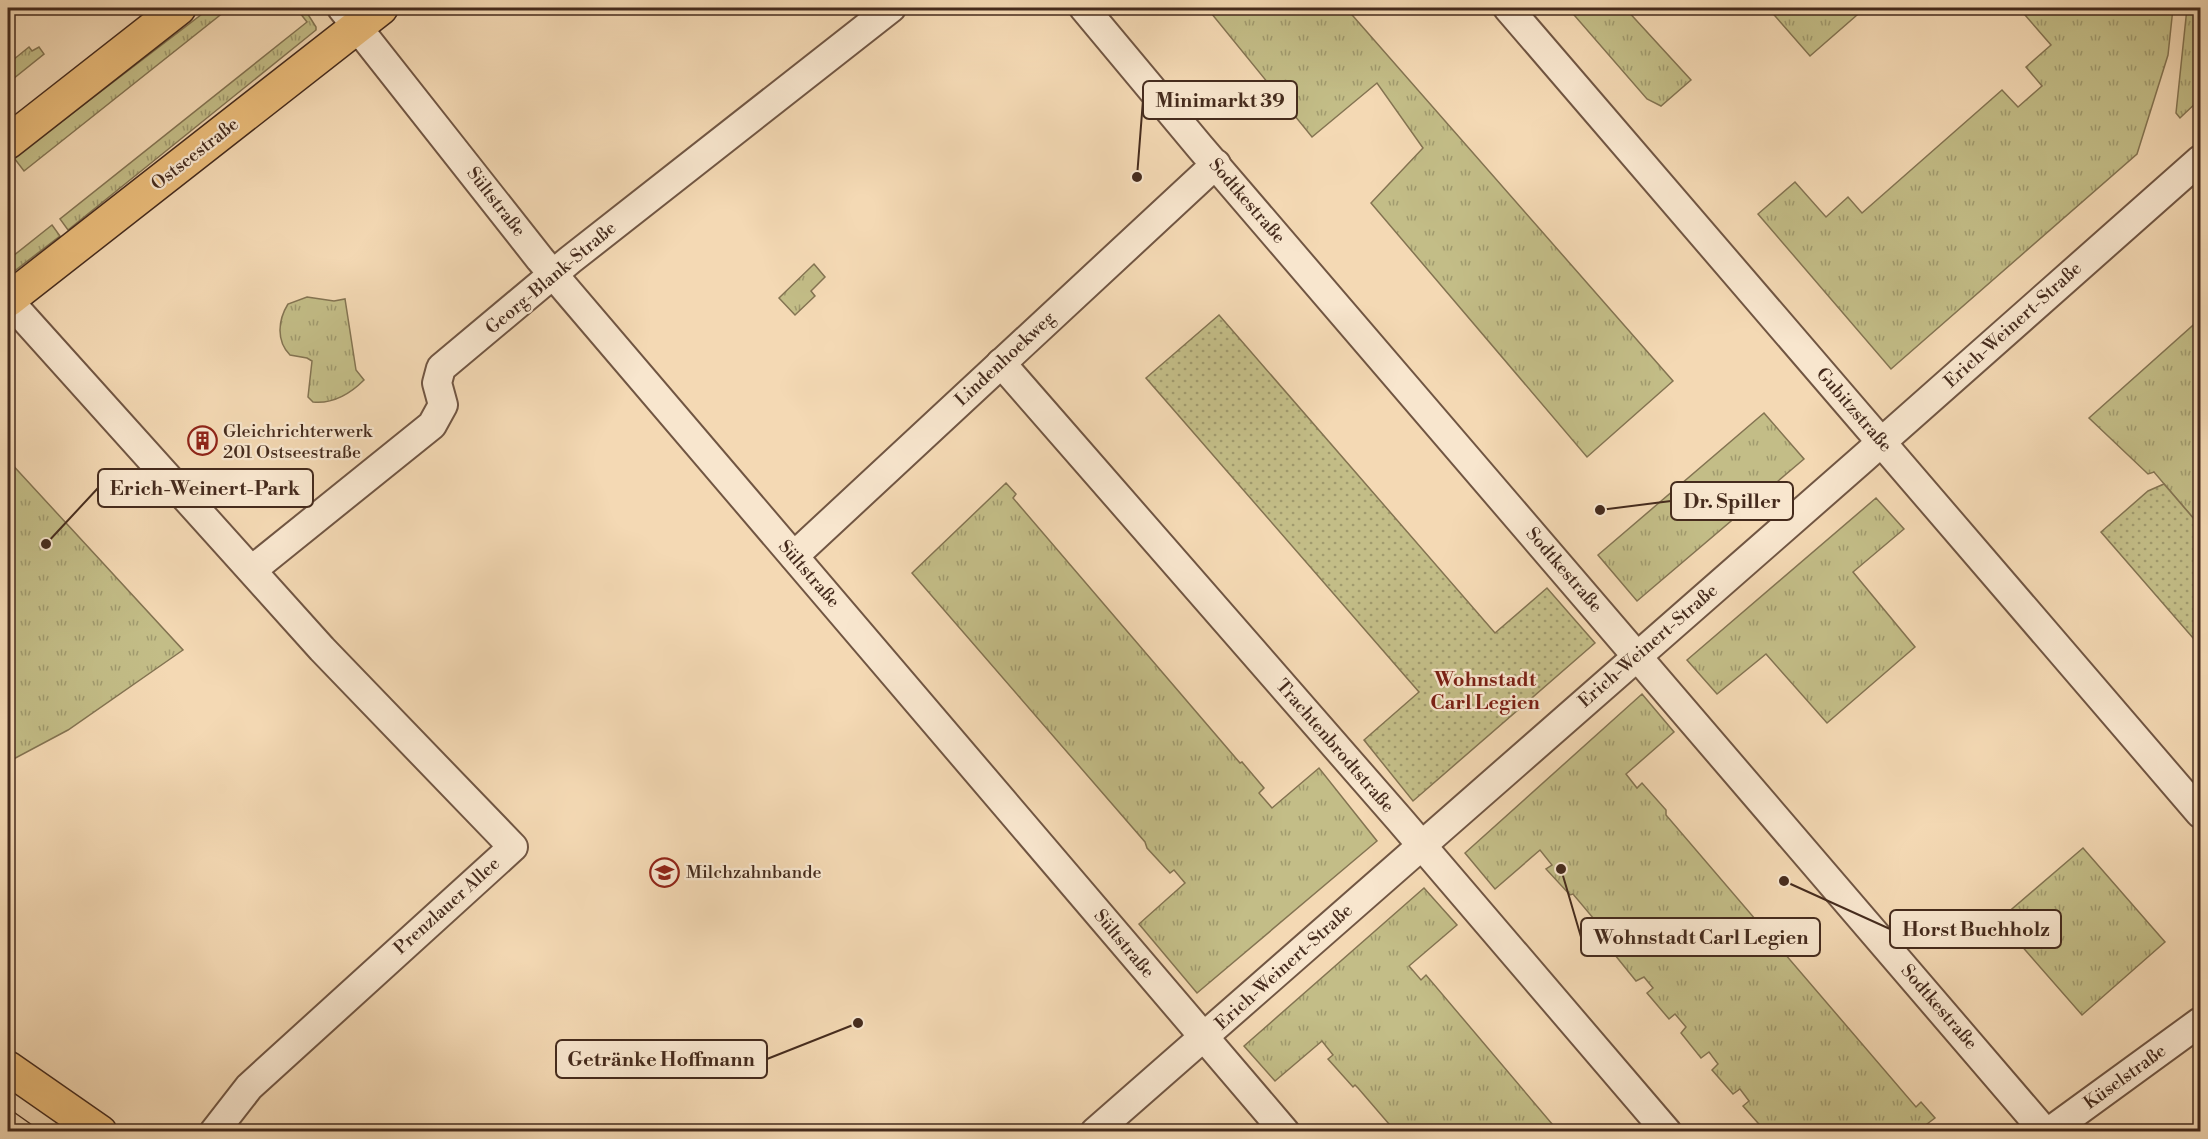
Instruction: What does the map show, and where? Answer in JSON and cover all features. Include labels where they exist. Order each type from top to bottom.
[{"type":"main road","points":[[8,142],[179,8]]},
{"type":"main road","name":"Ostseestraße","points":[[8,300],[360,14]]},
{"type":"main road","points":[[8,1068],[100,1131]]},
{"type":"street","name":"Georg-Blank-Straße","points":[[252,570],[432,425],[443,405],[437,383],[441,368],[554,274],[891,8]]},
{"type":"street","name":"Sodtkestraße","points":[[1084,8],[1637,656],[2047,1131]]},
{"type":"street","name":"Gubitzstraße","points":[[1508,8],[2200,813]]},
{"type":"street","name":"Sültstraße","points":[[360,14],[554,274],[1286,1131]]},
{"type":"street","name":"Erich-Weinert-Straße","points":[[1095,1131],[1882,442],[2200,159]]},
{"type":"street","name":"Lindenhoekweg","points":[[794,556],[1216,164]]},
{"type":"street","name":"Ostseestraße","points":[[8,300],[252,570]]},
{"type":"street","name":"Trachtenbrodtstraße","points":[[1001,363],[1422,845],[1667,1131]]},
{"type":"street","name":"Prenzlauer Allee","points":[[214,1131],[249,1087],[513,847],[322,649],[252,570]]},
{"type":"street","name":"Küselstraße","points":[[2047,1131],[2200,1022]]},
{"type":"green space","points":[[210,8],[229,8],[24,171],[14,158]]},
{"type":"green space","points":[[296,8],[304,8],[316,30],[68,230],[60,219],[307,22]]},
{"type":"green space","points":[[1207,8],[1346,8],[1673,381],[1587,457],[1371,203],[1423,148],[1377,83],[1312,137]]},
{"type":"green space","points":[[1568,8],[1625,8],[1691,80],[1661,106],[1647,99]]},
{"type":"green space","points":[[1768,8],[1865,8],[1810,56]]},
{"type":"green space","points":[[2040,8],[2173,8],[2168,55],[2137,154],[1891,369],[1758,214],[1795,182],[1826,217],[1848,197],[1862,213],[2002,90],[2018,107],[2042,86],[2026,67],[2051,45],[2025,15]]},
{"type":"green space","points":[[2187,8],[2200,8],[2200,99],[2180,118],[2176,113]]},
{"type":"green space","points":[[29,47],[32,51],[39,47],[44,54],[8,83],[8,64]]},
{"type":"green space","points":[[52,225],[60,236],[8,276],[8,260]]},
{"type":"green space","points":[[814,264],[825,277],[811,291],[815,296],[795,315],[779,298]]},
{"type":"green space","points":[[307,297],[334,301],[345,299],[356,370],[364,380],[347,394],[334,400],[313,402],[308,397],[312,361],[290,355],[282,343],[281,323],[288,304]]},
{"type":"green space","points":[[1219,315],[1495,633],[1547,588],[1595,643],[1413,801],[1364,740],[1419,692],[1146,378]]},
{"type":"green space","points":[[2200,319],[2200,526],[2154,472],[2148,474],[2089,418]]},
{"type":"green space","points":[[1764,413],[1804,459],[1637,601],[1598,555]]},
{"type":"green space","points":[[8,460],[183,650],[68,730],[8,762]]},
{"type":"green space","points":[[1006,483],[1016,494],[1013,498],[1264,788],[1259,793],[1272,808],[1319,768],[1377,841],[1197,993],[1139,924],[1185,883],[1174,870],[1170,873],[1147,848],[1145,842],[912,573]]},
{"type":"green space","points":[[2164,484],[2200,526],[2200,646],[2101,532],[2148,491]]},
{"type":"green space","points":[[1876,498],[1904,529],[1853,572],[1915,647],[1827,723],[1766,654],[1717,694],[1687,660]]},
{"type":"green space","points":[[1642,694],[1674,732],[1626,774],[1637,788],[1642,783],[1666,810],[1666,815],[1916,1107],[1921,1102],[1935,1118],[1919,1130],[1775,1132],[1771,1127],[1765,1131],[1743,1106],[1749,1101],[1740,1089],[1733,1094],[1712,1070],[1718,1064],[1709,1052],[1701,1058],[1681,1033],[1686,1027],[1675,1014],[1669,1019],[1647,993],[1653,988],[1644,977],[1636,981],[1615,955],[1620,950],[1573,894],[1570,895],[1546,869],[1552,865],[1540,850],[1495,889],[1465,853]]},
{"type":"green space","points":[[2083,848],[2165,942],[2082,1015],[1999,920]]},
{"type":"green space","points":[[1424,888],[1457,925],[1409,966],[1421,980],[1426,975],[1558,1131],[1395,1131],[1358,1088],[1355,1085],[1353,1087],[1328,1059],[1333,1055],[1322,1041],[1275,1081],[1244,1046]]},
{"type":"tram line","points":[[8,1108],[42,1132]]},
{"type":"tram line","points":[[8,1120],[24,1132]]},
{"type":"place","name":"Minimarkt 39","points":[[1137,177]]},
{"type":"place","name":"Gleichrichterwerk 201 Ostseestraße","points":[[202,441]]},
{"type":"place","name":"Dr. Spiller","points":[[1600,510]]},
{"type":"place","name":"Erich-Weinert-Park","points":[[46,544]]},
{"type":"place","name":"Wohnstadt Carl Legien","points":[[1561,869]]},
{"type":"place","name":"Milchzahnbande","points":[[665,872]]},
{"type":"place","name":"Horst Buchholz","points":[[1784,881]]},
{"type":"place","name":"Getränke Hoffmann","points":[[858,1023]]},
{"type":"district","name":"Wohnstadt Carl Legien","points":[[1485,692]]}]
